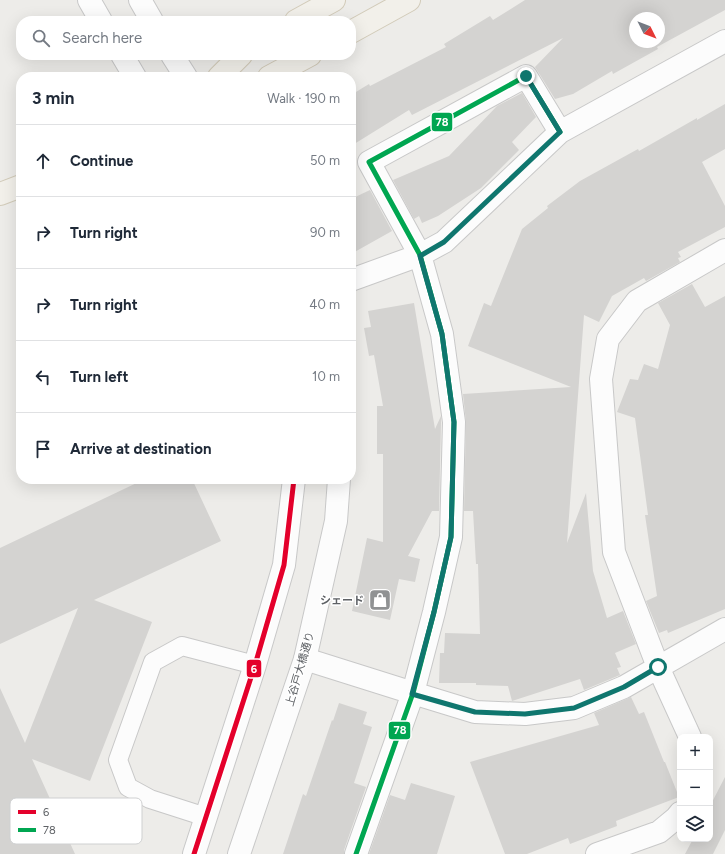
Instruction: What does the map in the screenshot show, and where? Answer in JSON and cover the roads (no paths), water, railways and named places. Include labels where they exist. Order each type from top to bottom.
[{"type":"main road","points":[[305,16],[334,0]]},
{"type":"main road","points":[[356,29],[409,0]]},
{"type":"main road","points":[[224,72],[236,60]]},
{"type":"main road","points":[[278,72],[301,60]]},
{"type":"main road","points":[[0,194],[16,188]]},
{"type":"street","points":[[89,0],[98,16]]},
{"type":"street","points":[[140,0],[149,16]]},
{"type":"street","points":[[356,278],[420,256],[444,242],[560,132],[725,41]]},
{"type":"street","points":[[125,60],[132,72]]},
{"type":"street","points":[[175,60],[183,72]]},
{"type":"street","points":[[356,854],[412,694],[434,612],[451,537],[454,422],[442,334],[420,256],[369,162],[526,76],[560,132]]},
{"type":"street","points":[[689,734],[658,667],[614,552],[601,379],[608,339],[637,301],[725,250]]},
{"type":"street","points":[[194,854],[255,665],[284,565],[293,484]]},
{"type":"street","name":"上谷戸大橋通り","points":[[239,854],[305,660],[336,521],[339,484]]},
{"type":"street","points":[[305,660],[412,694],[475,712],[525,714],[574,708],[624,687],[725,629]]},
{"type":"street","points":[[597,854],[659,832],[677,817]]},
{"type":"lane","points":[[206,817],[150,799],[128,786],[118,760],[153,662],[182,646],[255,665]]},
{"type":"place","name":"シェード","points":[[380,600]]}]
